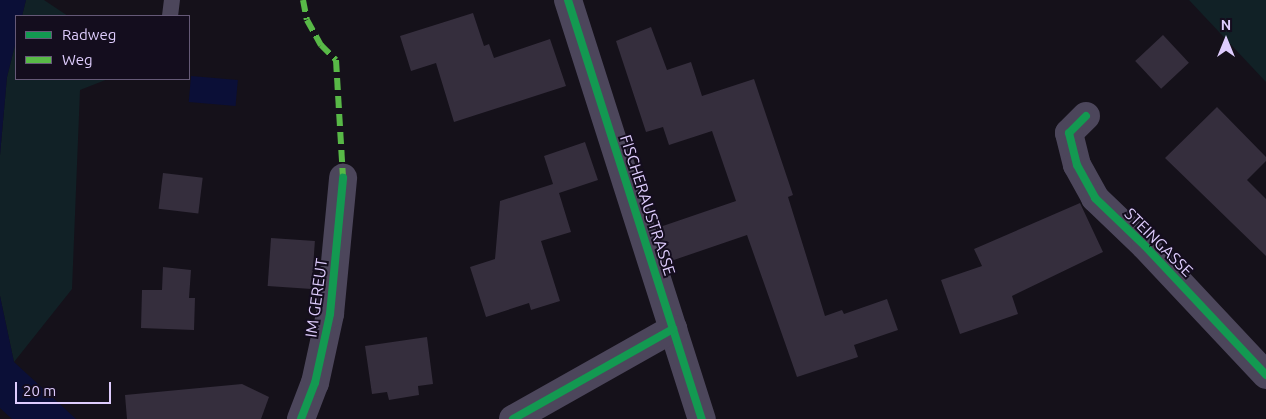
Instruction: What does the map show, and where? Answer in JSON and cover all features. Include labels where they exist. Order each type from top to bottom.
[{"type":"street","name":"FISCHERAUSTRASSE","points":[[568,0],[702,419]]},
{"type":"street","name":"STEINGASSE","points":[[1086,116],[1069,133],[1077,164],[1095,198],[1145,246],[1266,375]]},
{"type":"street","name":"IM GEREUT","points":[[301,419],[316,384],[330,314],[343,178]]},
{"type":"street","points":[[513,419],[673,329]]},
{"type":"lane","points":[[170,15],[172,0]]},
{"type":"shaded area","points":[[0,0],[26,0],[22,15],[15,15],[15,45],[7,77],[0,155]]},
{"type":"shaded area","points":[[26,0],[44,0],[66,15],[22,15]]},
{"type":"shaded area","points":[[1189,0],[1266,0],[1266,82]]},
{"type":"shaded area","points":[[15,45],[15,80],[105,80],[80,90],[72,289],[14,362],[0,296],[0,155],[7,77]]},
{"type":"shaded area","points":[[191,76],[238,80],[236,106],[189,102]]},
{"type":"shaded area","points":[[0,296],[14,362],[76,419],[12,419],[0,408]]},
{"type":"building","points":[[473,13],[484,46],[489,44],[494,58],[550,39],[566,86],[454,122],[436,63],[411,71],[400,36]]},
{"type":"building","points":[[651,27],[667,70],[691,62],[702,96],[754,79],[793,195],[788,197],[825,316],[842,310],[844,314],[887,299],[898,330],[854,345],[858,357],[797,377],[747,235],[668,262],[657,228],[736,201],[712,131],[669,145],[663,127],[646,132],[616,41]]},
{"type":"building","points":[[1163,35],[1189,63],[1161,89],[1135,61]]},
{"type":"building","points":[[1217,107],[1266,157],[1266,161],[1247,180],[1266,199],[1266,256],[1165,158]]},
{"type":"building","points":[[585,142],[598,180],[559,193],[571,232],[541,241],[560,301],[531,310],[529,303],[486,317],[470,267],[495,259],[500,201],[553,184],[544,156]]},
{"type":"building","points":[[163,173],[203,178],[198,214],[159,209]]},
{"type":"building","points":[[1080,203],[1103,252],[1012,296],[1018,314],[960,334],[941,280],[982,266],[974,249]]},
{"type":"building","points":[[271,238],[315,241],[312,289],[268,286]]},
{"type":"building","points":[[163,267],[191,270],[189,298],[195,298],[194,330],[141,328],[142,290],[162,290]]},
{"type":"building","points":[[427,337],[433,384],[418,386],[419,395],[389,400],[387,392],[372,394],[365,346]]},
{"type":"building","points":[[242,384],[269,397],[261,419],[127,419],[125,395]]},
{"type":"marked path","points":[[303,0],[307,20],[321,45],[336,60],[343,178]]},
{"type":"cycle path","points":[[568,0],[702,419]]},
{"type":"cycle path","points":[[1086,116],[1069,133],[1077,165],[1095,198],[1145,246],[1266,375]]},
{"type":"cycle path","points":[[301,419],[315,383],[330,314],[343,178]]},
{"type":"cycle path","points":[[513,419],[673,329]]}]
